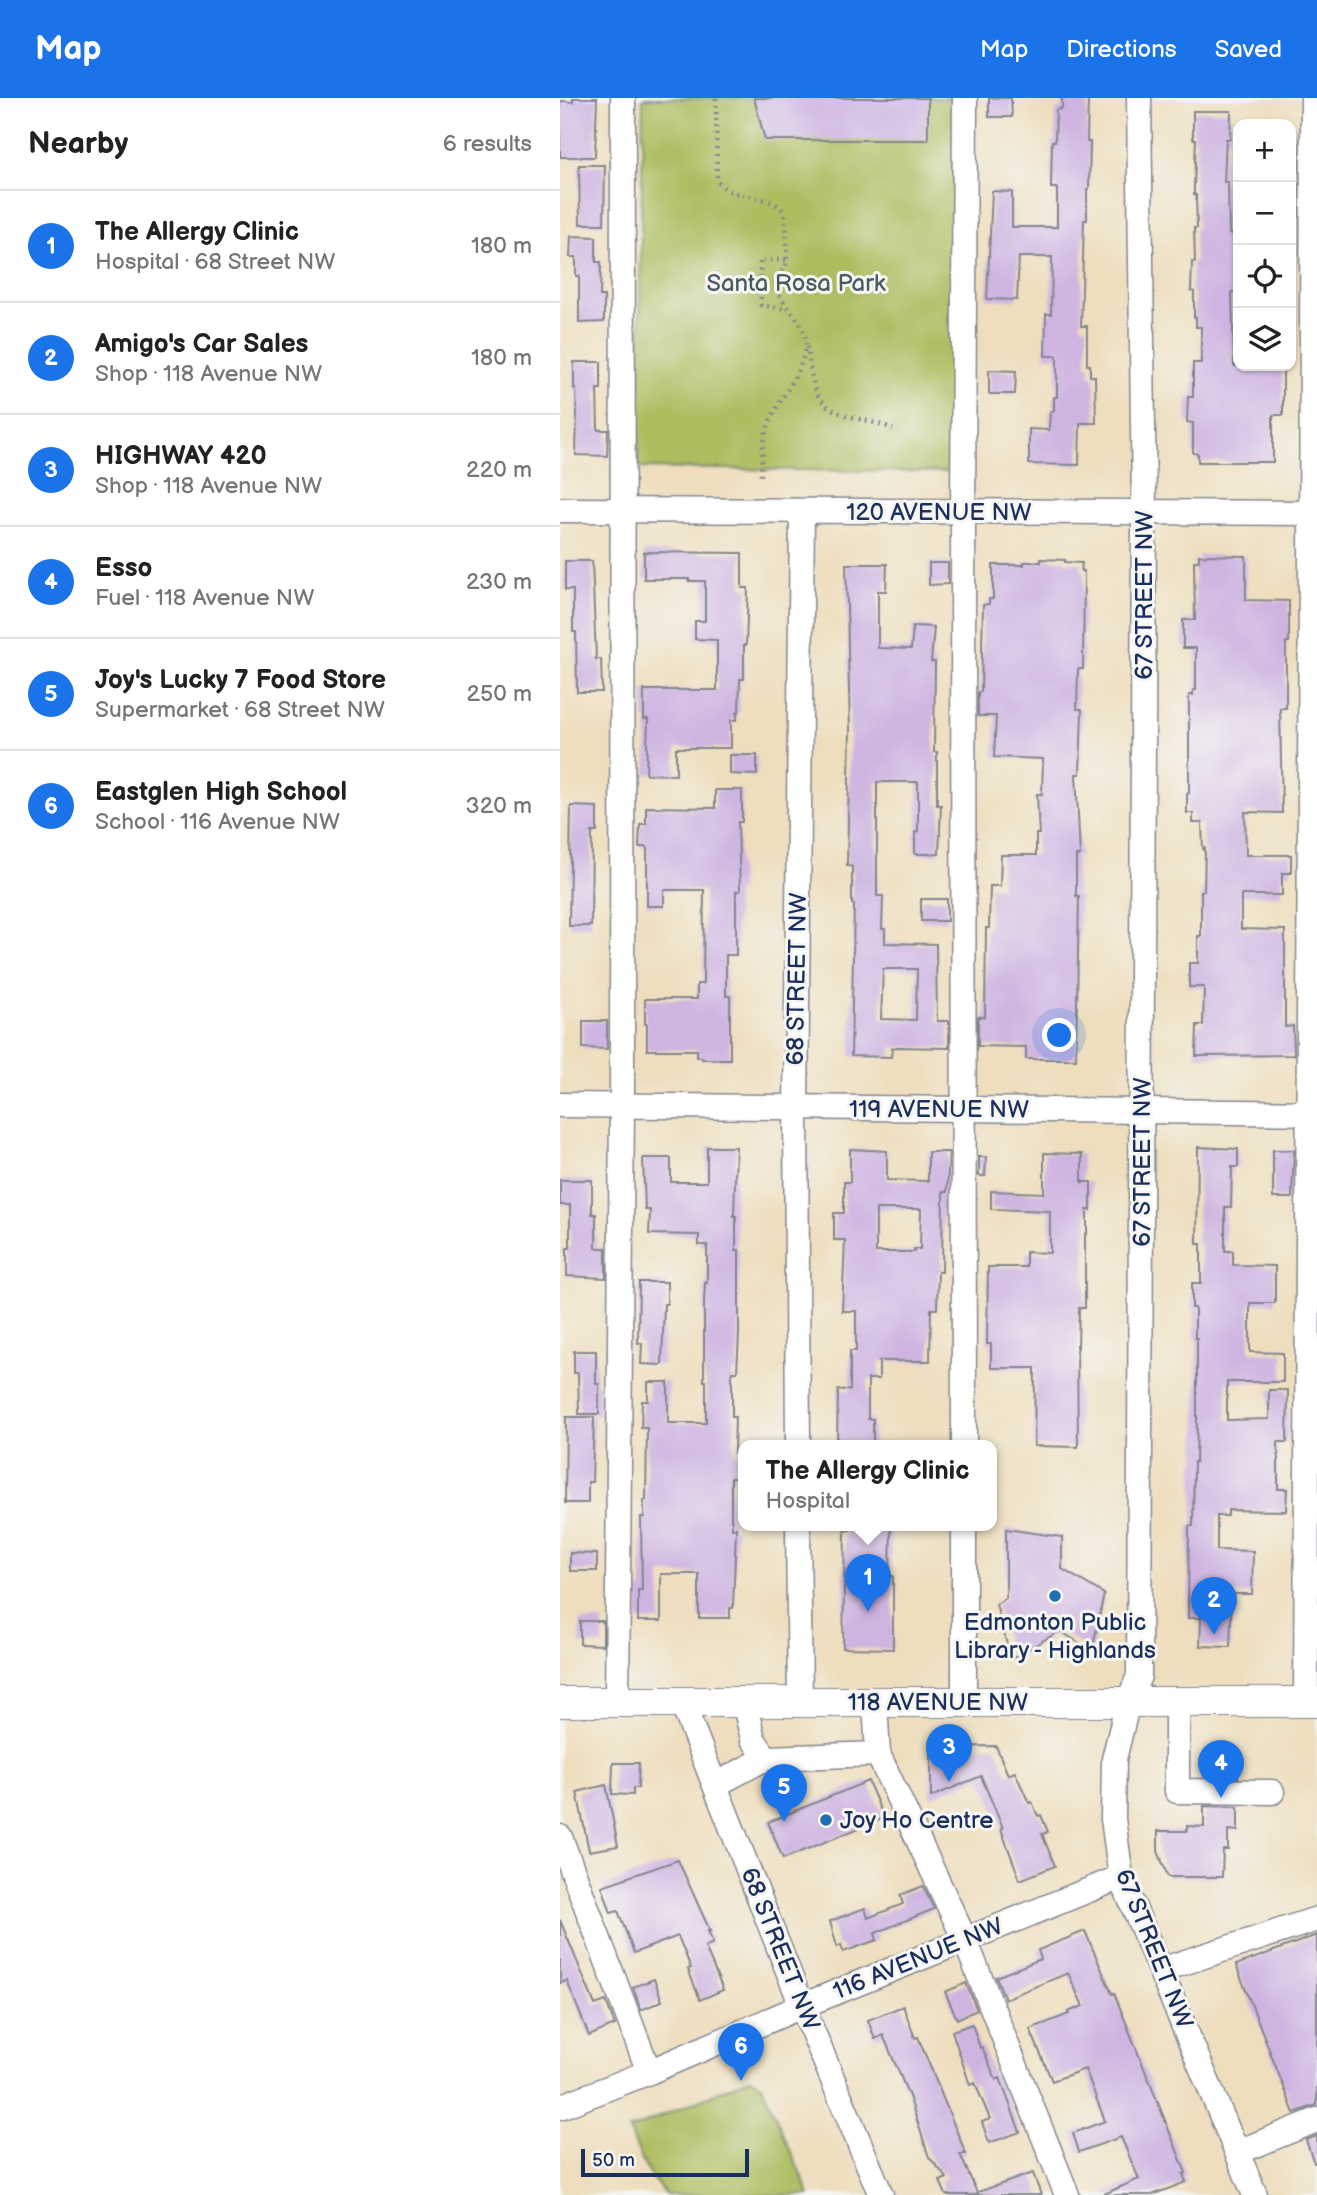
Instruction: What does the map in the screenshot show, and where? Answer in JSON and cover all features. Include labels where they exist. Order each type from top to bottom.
[{"type":"main road","name":"118 AVENUE NW","points":[[560,1702],[1311,1702]]},
{"type":"street","points":[[617,1702],[622,1106],[623,98]]},
{"type":"street","points":[[964,1440],[965,98]]},
{"type":"street","name":"67 STREET NW","points":[[1139,98],[1144,510],[1139,1676],[1128,1702],[1114,1759],[1113,1819],[1121,1877],[1255,2195]]},
{"type":"street","points":[[1311,1702],[1314,513],[1312,98]]},
{"type":"street","name":"120 AVENUE NW","points":[[560,510],[802,513],[1144,510],[1314,513]]},
{"type":"street","name":"68 STREET NW","points":[[798,1440],[796,1109],[802,513]]},
{"type":"street","name":"119 AVENUE NW","points":[[560,1105],[796,1109],[1142,1109],[1313,1113]]},
{"type":"street","points":[[799,1531],[800,1702]]},
{"type":"street","points":[[964,1531],[964,1702]]},
{"type":"street","name":"68 STREET NW","points":[[682,1702],[802,2006],[881,2195]]},
{"type":"street","points":[[744,1702],[753,1739],[766,1758]]},
{"type":"street","points":[[876,1702],[878,1754],[965,1940],[1067,2195]]},
{"type":"street","points":[[1177,1702],[1177,1791],[1272,1791]]},
{"type":"street","points":[[715,1785],[766,1758],[878,1754]]},
{"type":"street","points":[[560,1837],[649,2072]]},
{"type":"street","name":"116 AVENUE NW","points":[[560,2107],[1121,1877]]},
{"type":"street","points":[[1161,1970],[1317,1919]]},
{"type":"street","points":[[1238,2152],[1317,2120]]},
{"type":"path","points":[[716,98],[716,176],[719,184],[726,190],[771,203],[782,210],[785,218],[786,266],[775,285],[803,329],[815,388],[824,403],[837,412],[893,429]]},
{"type":"path","points":[[786,260],[760,260],[761,305],[783,307],[792,311]]},
{"type":"path","points":[[761,478],[763,445],[768,426],[797,373],[806,342]]},
{"type":"green space","name":"Santa Rosa Park","points":[[643,98],[955,98],[950,472],[638,468]]},
{"type":"green space","points":[[750,2078],[762,2086],[810,2195],[666,2195],[648,2173],[629,2130]]},
{"type":"building","points":[[573,98],[597,98],[595,157],[560,157],[560,101],[573,102]]},
{"type":"building","points":[[754,98],[928,98],[928,140],[765,140]]},
{"type":"building","points":[[989,98],[1011,98],[1012,117],[989,117]]},
{"type":"building","points":[[1062,98],[1088,98],[1089,189],[1087,220],[1084,220],[1081,326],[1087,326],[1087,365],[1090,365],[1090,376],[1095,376],[1096,423],[1080,423],[1079,465],[1029,464],[1029,429],[1049,430],[1050,411],[1054,411],[1054,397],[1057,397],[1057,356],[1045,356],[1046,314],[1051,314],[1052,257],[1019,257],[1017,300],[987,299],[992,191],[1012,192],[1012,227],[1057,227],[1057,188],[1051,188],[1052,141],[1055,141],[1056,110],[1062,108]]},
{"type":"building","points":[[1193,111],[1231,111],[1230,139],[1226,139],[1224,182],[1228,182],[1229,234],[1233,234],[1233,371],[1283,371],[1283,415],[1273,415],[1273,462],[1198,462],[1198,454],[1193,453],[1193,423],[1187,422],[1188,397],[1193,397],[1193,363],[1201,363],[1201,327],[1196,327],[1194,292],[1191,291],[1192,262],[1195,262],[1194,228],[1197,228],[1194,195],[1196,139],[1193,139]]},
{"type":"building","points":[[579,165],[605,165],[604,224],[580,224]]},
{"type":"building","points":[[571,236],[596,237],[596,262],[601,262],[600,296],[604,296],[604,322],[579,323],[579,276],[576,276],[576,257],[570,257]]},
{"type":"building","points":[[574,362],[601,362],[601,389],[597,389],[598,430],[608,430],[607,456],[576,455]]},
{"type":"building","points":[[989,370],[1016,371],[1015,394],[989,394]]},
{"type":"building","points":[[644,552],[742,553],[742,588],[748,588],[744,679],[740,679],[737,720],[731,720],[731,748],[676,748],[676,775],[646,774],[648,719],[644,719],[644,690],[717,690],[717,640],[695,639],[695,621],[705,621],[705,581],[644,579]]},
{"type":"building","points":[[1199,555],[1246,556],[1246,600],[1289,601],[1286,708],[1280,708],[1282,813],[1245,812],[1246,855],[1291,855],[1291,873],[1282,873],[1282,895],[1241,895],[1241,929],[1285,930],[1285,1027],[1293,1026],[1294,1055],[1196,1056],[1197,1025],[1203,1025],[1204,987],[1189,987],[1189,963],[1198,963],[1205,848],[1203,849],[1202,823],[1193,823],[1193,813],[1187,813],[1189,695],[1193,695],[1193,690],[1196,690],[1196,648],[1183,648],[1183,620],[1195,620],[1194,561],[1199,561]]},
{"type":"building","points":[[1041,559],[1082,563],[1081,571],[1084,571],[1083,669],[1078,669],[1077,709],[1082,709],[1080,774],[1076,774],[1080,856],[1076,856],[1076,896],[1079,896],[1076,1059],[1026,1059],[1026,1047],[978,1046],[978,1017],[985,1017],[986,928],[989,928],[990,886],[1000,886],[1001,855],[1036,855],[1036,834],[1039,834],[1037,794],[1042,794],[1043,759],[994,757],[996,716],[978,716],[983,605],[989,604],[989,599],[993,599],[993,565],[1024,565],[1024,562],[1041,562]]},
{"type":"building","points":[[565,561],[592,561],[596,659],[601,659],[602,692],[577,692],[573,590],[565,590]]},
{"type":"building","points":[[929,563],[948,563],[948,584],[929,585]]},
{"type":"building","points":[[846,564],[887,564],[886,591],[878,591],[878,648],[911,649],[913,626],[934,627],[931,662],[935,662],[934,752],[937,752],[937,805],[941,805],[939,854],[915,854],[918,782],[877,782],[877,896],[883,896],[882,929],[885,929],[885,943],[936,944],[937,1021],[949,1021],[949,1048],[897,1047],[892,1048],[891,1057],[851,1056],[854,905],[852,867],[847,865],[850,732]],"holes":[[[883,969],[917,969],[916,1020],[881,1019]]]},
{"type":"building","points":[[730,755],[757,755],[757,775],[730,774]]},
{"type":"building","points":[[715,790],[742,790],[742,822],[738,822],[740,891],[736,891],[736,955],[726,955],[726,996],[730,996],[730,1059],[702,1059],[697,1057],[697,1050],[647,1050],[645,1024],[645,999],[697,999],[697,984],[703,984],[704,890],[664,890],[664,906],[647,906],[647,847],[639,847],[640,824],[646,824],[646,807],[715,808]]},
{"type":"building","points":[[571,806],[597,807],[597,832],[592,832],[591,926],[569,926]]},
{"type":"building","points":[[921,899],[947,899],[947,921],[921,921]]},
{"type":"building","points":[[583,1021],[607,1021],[607,1049],[583,1048]]},
{"type":"building","points":[[707,1147],[736,1147],[734,1216],[736,1250],[739,1250],[739,1334],[737,1372],[732,1372],[734,1453],[738,1454],[738,1478],[731,1478],[731,1520],[732,1528],[736,1528],[733,1608],[730,1608],[730,1618],[699,1618],[699,1574],[661,1574],[661,1621],[638,1621],[638,1590],[642,1590],[641,1517],[644,1517],[646,1500],[647,1428],[641,1428],[642,1401],[648,1401],[648,1382],[668,1382],[668,1423],[706,1423],[704,1303],[707,1245],[699,1245],[699,1235],[649,1234],[650,1210],[645,1210],[643,1158],[671,1158],[671,1182],[707,1182]]},
{"type":"building","points":[[1198,1147],[1238,1149],[1238,1167],[1232,1167],[1231,1207],[1225,1207],[1225,1251],[1233,1251],[1233,1265],[1275,1266],[1275,1303],[1250,1303],[1250,1352],[1283,1353],[1283,1382],[1227,1382],[1227,1420],[1269,1419],[1269,1390],[1288,1390],[1287,1442],[1278,1442],[1278,1489],[1287,1489],[1286,1511],[1228,1510],[1228,1516],[1217,1516],[1217,1550],[1253,1551],[1252,1594],[1232,1594],[1230,1647],[1200,1646],[1201,1618],[1188,1618],[1189,1526],[1193,1526],[1197,1420],[1197,1338],[1195,1308],[1192,1308],[1192,1283],[1201,1283],[1201,1244],[1197,1244]]},
{"type":"building","points":[[850,1149],[887,1151],[887,1180],[928,1181],[928,1152],[949,1152],[947,1192],[943,1192],[942,1272],[938,1272],[937,1309],[931,1309],[930,1361],[879,1361],[879,1379],[868,1379],[868,1419],[873,1419],[873,1440],[837,1440],[838,1390],[850,1390],[850,1351],[856,1351],[856,1311],[842,1311],[845,1240],[834,1240],[834,1213],[844,1213],[844,1182],[850,1182]],"holes":[[[876,1209],[921,1209],[920,1249],[914,1249],[914,1252],[876,1252]]]},
{"type":"building","points":[[1273,1150],[1294,1150],[1292,1198],[1273,1198]]},
{"type":"building","points":[[1044,1153],[1082,1154],[1082,1182],[1091,1182],[1091,1210],[1087,1210],[1085,1234],[1085,1308],[1079,1308],[1077,1346],[1078,1447],[1034,1446],[1035,1368],[991,1368],[991,1344],[987,1344],[988,1267],[1026,1267],[1026,1252],[1050,1253],[1050,1211],[991,1209],[991,1191],[1044,1193]]},
{"type":"building","points":[[979,1157],[986,1157],[985,1176],[979,1176]]},
{"type":"building","points":[[560,1180],[592,1180],[596,1248],[606,1248],[606,1278],[567,1276],[570,1205],[560,1205]]},
{"type":"building","points":[[639,1282],[667,1282],[662,1365],[641,1364],[642,1343],[638,1343]]},
{"type":"building","points":[[574,1351],[596,1351],[599,1414],[579,1414],[578,1373],[574,1373]]},
{"type":"building","points":[[566,1417],[594,1417],[592,1482],[588,1482],[588,1503],[565,1503]]},
{"type":"building","name":"Edmonton Public Library - Highlands","points":[[1006,1529],[1062,1537],[1062,1569],[1104,1594],[1092,1651],[1060,1631],[1011,1659],[996,1604],[1006,1598]]},
{"type":"building","points":[[845,1531],[891,1531],[893,1649],[843,1648]]},
{"type":"building","points":[[570,1553],[597,1554],[597,1571],[570,1571]]},
{"type":"building","points":[[580,1621],[603,1621],[603,1645],[580,1644]]},
{"type":"building","points":[[996,1746],[1008,1775],[1015,1772],[1029,1803],[1032,1802],[1038,1816],[1041,1815],[1048,1832],[1042,1834],[1055,1866],[1020,1880],[1001,1829],[1003,1828],[981,1776],[931,1797],[931,1747]]},
{"type":"building","points":[[613,1763],[639,1763],[638,1788],[633,1788],[633,1795],[612,1794]]},
{"type":"building","points":[[1204,1769],[1238,1769],[1238,1777],[1204,1776]]},
{"type":"building","name":"Joy Ho Centre","points":[[868,1781],[884,1818],[783,1859],[768,1822]]},
{"type":"building","points":[[606,1785],[618,1846],[589,1851],[577,1792]]},
{"type":"building","points":[[1204,1806],[1238,1807],[1238,1831],[1228,1830],[1228,1850],[1223,1850],[1222,1877],[1168,1877],[1158,1851],[1158,1831],[1187,1831],[1187,1826],[1204,1827]]},
{"type":"building","points":[[678,1860],[710,1931],[713,1943],[705,1947],[723,1990],[700,2000],[678,1936],[634,1953],[618,1911],[611,1913],[602,1886]]},
{"type":"building","points":[[923,1886],[934,1909],[875,1933],[877,1940],[843,1952],[841,1945],[837,1947],[830,1921],[865,1908],[868,1918],[903,1904],[900,1895]]},
{"type":"building","points":[[560,1920],[595,2005],[606,2001],[615,2025],[589,2036],[567,1981],[560,1983]]},
{"type":"building","points":[[1085,1931],[1112,1994],[1114,1993],[1186,2173],[1183,2174],[1186,2182],[1152,2195],[1102,2195],[1139,2179],[1121,2137],[1079,2152],[1073,2133],[1105,2121],[1085,2069],[1052,2081],[1030,2029],[1083,2006],[1068,1973],[1005,1999],[996,1977],[1041,1959],[1038,1950]]},
{"type":"building","points":[[1317,1935],[1317,2105],[1294,2113],[1236,1965]]},
{"type":"building","points":[[654,1979],[662,2001],[641,2010],[633,1987]]},
{"type":"building","points":[[966,1983],[977,2010],[957,2019],[945,1992]]},
{"type":"building","points":[[903,2006],[966,2154],[960,2154],[978,2195],[946,2195],[940,2181],[947,2178],[929,2157],[909,2096],[883,2035],[875,2039],[868,2020]]},
{"type":"building","points":[[972,2024],[980,2048],[982,2047],[996,2080],[1000,2078],[1020,2132],[989,2143],[982,2122],[990,2119],[975,2083],[970,2085],[952,2031]]},
{"type":"building","points":[[1317,2136],[1317,2162],[1314,2163],[1306,2140]]},
{"type":"building","points":[[1033,2173],[1041,2195],[978,2195],[978,2192]]},
{"type":"place","name":"Edmonton Public Library - Highlands","points":[[1055,1596]]},
{"type":"place","name":"The Allergy Clinic","points":[[868,1612]]},
{"type":"place","name":"Amigo's Car Sales","points":[[1214,1635]]},
{"type":"place","name":"HIGHWAY 420","points":[[949,1782]]},
{"type":"place","name":"Esso","points":[[1221,1798]]},
{"type":"place","name":"Joy Ho Centre","points":[[826,1820]]},
{"type":"place","name":"Joy's Lucky 7 Food Store","points":[[784,1822]]},
{"type":"place","name":"Eastglen High School","points":[[741,2081]]}]
